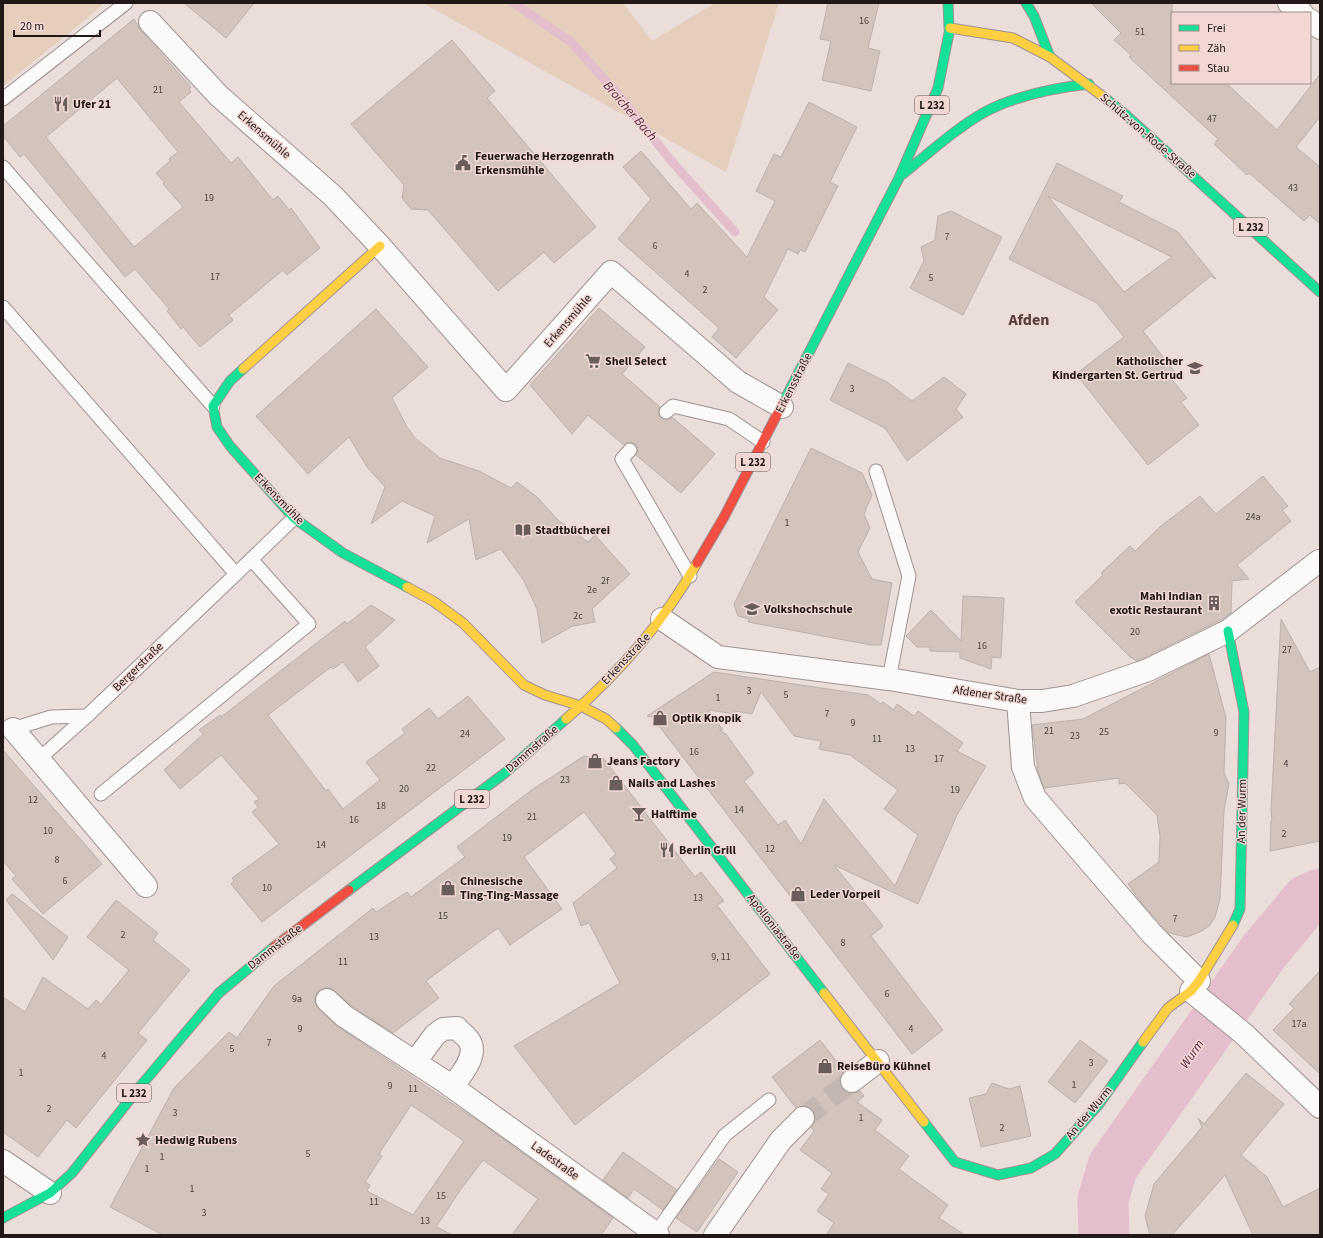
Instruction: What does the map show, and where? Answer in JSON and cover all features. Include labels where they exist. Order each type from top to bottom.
[{"type":"main road","name":"Erkensstraße","points":[[581,706],[632,654],[662,619],[690,576],[724,517],[782,408],[899,178],[938,88],[949,28],[948,3]]},
{"type":"main road","points":[[1026,3],[1034,16],[1050,57]]},
{"type":"main road","name":"Schütz-von-Rode-Straße","points":[[949,28],[1013,38],[1050,57],[1089,84],[1126,115],[1320,292]]},
{"type":"main road","points":[[899,178],[962,127],[996,106],[1038,91],[1089,84]]},
{"type":"main road","points":[[213,406],[230,381],[380,246]]},
{"type":"main road","name":"Erkensmühle","points":[[213,406],[217,427],[230,446],[294,518],[343,554],[433,601],[463,623],[524,685],[544,696],[581,706]]},
{"type":"main road","name":"An der Wurm","points":[[955,1162],[998,1175],[1031,1168],[1055,1154],[1099,1104],[1168,1008],[1199,991],[1231,930],[1240,909],[1244,712],[1228,631]]},
{"type":"main road","name":"Apolloniastraße","points":[[581,706],[606,719],[633,745],[955,1162]]},
{"type":"main road","name":"Dammstraße","points":[[3,1218],[50,1194],[72,1173],[138,1088],[219,993],[278,943],[505,774],[581,706]]},
{"type":"street","points":[[1289,3],[1301,12]]},
{"type":"street","points":[[1311,21],[1320,28]]},
{"type":"street","name":"Erkensmühle","points":[[150,22],[220,96],[333,196],[380,246],[506,390],[611,272],[738,382],[782,408]]},
{"type":"street","name":"Afdener Straße","points":[[662,619],[718,658],[889,679],[1018,701],[1042,701],[1073,696],[1148,670],[1228,631],[1319,561]]},
{"type":"street","points":[[1018,701],[1024,767],[1035,798],[1199,991],[1320,1107]]},
{"type":"street","points":[[13,730],[146,886]]},
{"type":"street","name":"Ladestraße","points":[[327,1000],[344,1016],[452,1087],[657,1234]]},
{"type":"street","points":[[415,1062],[435,1034],[443,1029],[457,1028],[469,1040],[472,1056],[464,1071],[452,1087]]},
{"type":"street","points":[[852,1081],[878,1061]]},
{"type":"street","points":[[715,1235],[781,1140],[803,1118]]},
{"type":"street","points":[[3,1161],[50,1194]]},
{"type":"lane","points":[[3,99],[126,3]]},
{"type":"lane","points":[[3,167],[213,406]]},
{"type":"lane","points":[[3,307],[236,574]]},
{"type":"lane","points":[[666,412],[673,406],[729,419],[764,442]]},
{"type":"lane","points":[[630,450],[622,460],[690,576]]},
{"type":"lane","points":[[876,471],[909,576],[889,679]]},
{"type":"lane","name":"Bergerstraße","points":[[39,759],[87,716],[294,518]]},
{"type":"lane","points":[[101,794],[309,624],[251,560]]},
{"type":"lane","points":[[13,730],[50,717],[87,716]]},
{"type":"lane","points":[[657,1234],[726,1135],[769,1100]]},
{"type":"shaded area","points":[[3,3],[104,3],[84,21],[3,86]]},
{"type":"shaded area","points":[[423,3],[623,3],[652,41],[715,3],[779,3],[726,172]]},
{"type":"shaded area","points":[[1320,871],[1320,901],[1310,904],[1299,878]]},
{"type":"building","points":[[184,3],[254,3],[226,38]]},
{"type":"building","points":[[828,3],[879,3],[868,48],[880,51],[871,91],[822,80],[831,41],[820,39]]},
{"type":"building","points":[[1091,3],[1172,3],[1171,84],[1227,84],[1277,130],[1320,74],[1320,117],[1296,147],[1320,167],[1320,224],[1310,215],[1304,221],[1249,173],[1247,175],[1214,144],[1218,139],[1129,57],[1131,55],[1114,40],[1121,33]]},
{"type":"building","points":[[134,19],[141,31],[191,87],[189,89],[191,92],[179,102],[231,163],[238,157],[273,200],[278,196],[289,210],[291,208],[320,248],[287,275],[283,270],[229,315],[233,320],[200,347],[183,327],[181,329],[167,311],[169,309],[135,269],[125,277],[24,154],[20,157],[3,136],[3,126]],"holes":[[[117,78],[178,152],[156,173],[164,182],[163,184],[183,207],[134,247],[46,137]]]},
{"type":"building","name":"Feuerwache Herzogenrath Erkensmühle","points":[[452,40],[495,91],[487,98],[596,227],[554,263],[544,252],[498,291],[428,210],[411,209],[402,198],[404,185],[351,124]]},
{"type":"building","points":[[809,102],[857,127],[830,182],[838,186],[805,252],[800,250],[798,254],[788,249],[764,297],[778,310],[736,358],[712,337],[719,328],[618,239],[651,199],[623,167],[641,151],[691,209],[697,203],[747,257],[775,201],[756,191],[774,154],[781,157]]},
{"type":"building","points":[[1057,163],[1123,196],[1119,202],[1178,232],[1216,279],[1211,276],[1143,331],[1175,372],[1169,376],[1187,398],[1181,402],[1199,425],[1148,465],[1076,374],[1124,337],[1097,303],[1009,259]],"holes":[[[1048,196],[1172,257],[1124,292]]]},
{"type":"building","points":[[951,211],[1002,237],[963,315],[910,288],[924,261],[921,247],[935,240],[938,216]]},
{"type":"building","points":[[599,308],[645,347],[622,374],[660,407],[658,413],[660,417],[667,420],[672,417],[715,454],[681,493],[636,455],[638,448],[635,444],[628,442],[624,445],[588,415],[572,434],[530,385]]},
{"type":"building","points":[[376,309],[428,367],[392,398],[407,427],[416,439],[440,458],[479,471],[511,488],[517,482],[537,497],[558,520],[588,542],[595,535],[630,574],[592,609],[595,622],[573,626],[542,643],[537,609],[524,581],[501,549],[476,560],[469,519],[427,543],[435,516],[402,501],[371,524],[385,487],[367,467],[349,437],[308,474],[256,416]]},
{"type":"building","points":[[848,363],[887,382],[912,401],[944,377],[966,394],[956,409],[963,417],[907,461],[885,428],[830,400]]},
{"type":"building","points":[[811,448],[862,473],[872,495],[864,514],[870,528],[858,552],[872,579],[892,583],[881,645],[871,645],[748,622],[749,619],[738,616],[734,604]]},
{"type":"building","points":[[1263,476],[1288,506],[1282,510],[1291,521],[1237,565],[1249,579],[1232,581],[1231,613],[1221,620],[1137,661],[1130,657],[1075,602],[1103,575],[1101,573],[1130,546],[1135,551],[1161,526],[1200,496],[1216,514]]},
{"type":"building","points":[[963,596],[1004,598],[1001,658],[992,657],[991,669],[960,658],[960,652],[930,651],[930,647],[917,647],[906,636],[931,610],[961,641]]},
{"type":"building","points":[[371,605],[395,620],[365,647],[379,666],[358,682],[343,662],[333,669],[331,667],[268,715],[326,791],[328,789],[343,809],[380,780],[366,762],[405,733],[402,729],[429,708],[438,719],[468,696],[505,739],[262,922],[231,884],[234,881],[232,878],[279,844],[252,812],[258,807],[254,802],[259,799],[221,755],[180,789],[164,770],[203,734],[199,730],[220,715],[221,717],[345,621],[347,624]]},
{"type":"building","points":[[1281,619],[1310,672],[1320,667],[1320,841],[1270,851],[1272,820],[1271,810]]},
{"type":"building","points":[[1209,654],[1226,718],[1224,773],[1229,784],[1224,810],[1220,899],[1215,917],[1210,925],[1202,931],[1187,937],[1169,933],[1143,905],[1128,884],[1159,862],[1160,836],[1157,815],[1125,783],[1119,784],[1119,778],[1044,788],[1038,771],[1032,725],[1083,719]]},
{"type":"building","points":[[714,672],[868,695],[881,704],[883,702],[894,710],[897,704],[914,716],[918,711],[963,743],[957,751],[986,766],[957,815],[918,904],[834,865],[883,926],[871,936],[943,1030],[912,1054],[652,717],[647,716]],"holes":[[[761,692],[794,736],[821,741],[819,749],[850,755],[898,790],[884,809],[918,835],[895,886],[824,799],[801,844],[785,820],[778,825],[744,781],[754,773],[726,734],[719,730],[723,730],[708,710],[735,714],[735,711],[752,714]]]},
{"type":"building","points":[[3,750],[102,864],[43,914],[12,879],[16,876],[3,861]]},
{"type":"building","points":[[584,756],[604,759],[695,877],[701,872],[724,901],[717,905],[770,974],[575,1125],[514,1046],[620,983],[589,923],[581,926],[573,903],[617,868],[610,859],[616,854],[584,812],[524,857],[562,909],[510,945],[498,928],[426,981],[439,998],[393,1033],[352,1006],[330,988],[324,988],[318,991],[315,997],[315,1003],[318,1009],[337,1026],[478,1121],[613,1218],[601,1235],[512,1235],[538,1199],[483,1160],[461,1189],[436,1227],[453,1235],[163,1235],[110,1207],[174,1088],[229,1032],[237,1038],[274,986],[373,908],[376,912],[407,892],[411,897],[465,857],[457,847],[533,789]],"holes":[[[411,1105],[464,1141],[413,1215],[367,1191],[370,1185],[365,1182],[382,1156],[379,1154]]]},
{"type":"building","points":[[12,894],[68,937],[53,960],[6,900]]},
{"type":"building","points":[[116,900],[158,933],[153,940],[190,970],[138,1033],[147,1040],[76,1128],[67,1120],[38,1157],[3,1132],[3,997],[25,1012],[43,977],[88,1009],[96,1000],[101,1004],[129,970],[87,937]]},
{"type":"building","points":[[1320,971],[1320,1074],[1273,1030],[1294,1008],[1289,1004]]},
{"type":"building","points":[[820,1040],[844,1071],[840,1082],[842,1089],[848,1093],[860,1091],[864,1096],[857,1102],[882,1120],[875,1130],[909,1156],[899,1169],[948,1205],[939,1218],[965,1235],[826,1235],[834,1223],[817,1211],[829,1194],[821,1189],[832,1173],[800,1150],[814,1131],[811,1127],[815,1122],[815,1114],[812,1109],[807,1106],[796,1108],[772,1077]]},
{"type":"building","points":[[1080,1040],[1108,1061],[1075,1103],[1048,1082]]},
{"type":"building","points":[[1246,1073],[1284,1104],[1241,1155],[1267,1177],[1283,1207],[1320,1188],[1320,1235],[1253,1235],[1225,1175],[1172,1235],[1150,1235],[1145,1216],[1154,1184],[1202,1127],[1198,1118],[1204,1124]]},
{"type":"building","points":[[992,1083],[1009,1089],[1020,1086],[1031,1136],[981,1147],[969,1098],[986,1094]]},
{"type":"building","points":[[623,1152],[677,1190],[663,1210],[634,1189],[628,1198],[603,1180]]},
{"type":"building","points":[[719,1159],[738,1172],[697,1232],[676,1218]]},
{"type":"waterway","name":"Broicher Bach","points":[[514,3],[571,42],[622,99],[673,163],[735,232]]},
{"type":"waterway","name":"Wurm","points":[[1104,1235],[1103,1199],[1113,1166],[1265,950],[1307,900],[1320,894]]},
{"type":"waterway","name":"Broicher Bach","points":[[1149,1078],[1157,1102]]},
{"type":"tunnel","points":[[803,1118],[852,1081]]},
{"type":"traffic: fast","points":[[948,3],[949,28]]},
{"type":"traffic: fast","points":[[1026,3],[1034,16],[1050,57]]},
{"type":"traffic: fast","points":[[784,401],[899,178],[938,88],[950,28]]},
{"type":"traffic: fast","points":[[903,174],[942,142],[983,113],[1008,101],[1035,93],[1089,84]]},
{"type":"traffic: fast","points":[[1105,98],[1126,115],[1320,292]]},
{"type":"traffic: fast","points":[[243,369],[230,381],[213,406],[217,427],[230,446],[294,518],[343,553],[407,587]]},
{"type":"traffic: fast","points":[[1228,631],[1244,712],[1240,909],[1233,925]]},
{"type":"traffic: fast","points":[[349,890],[505,773],[566,719]]},
{"type":"traffic: fast","points":[[616,728],[633,745],[824,993]]},
{"type":"traffic: fast","points":[[3,1218],[50,1193],[72,1173],[138,1089],[219,993],[274,947]]},
{"type":"traffic: fast","points":[[924,1122],[955,1162],[998,1175],[1031,1168],[1055,1154],[1099,1104],[1143,1042]]},
{"type":"traffic: slow","points":[[950,28],[1013,38],[1050,57],[1105,98]]},
{"type":"traffic: slow","points":[[243,369],[380,246]]},
{"type":"traffic: slow","points":[[566,719],[604,684],[638,647],[670,606],[697,563]]},
{"type":"traffic: slow","points":[[407,587],[433,601],[463,623],[524,685],[545,695],[581,706],[606,719],[616,728]]},
{"type":"traffic: slow","points":[[1143,1042],[1168,1008],[1191,991],[1199,981],[1233,925]]},
{"type":"traffic: slow","points":[[824,993],[924,1122]]},
{"type":"traffic: jam","points":[[697,563],[724,517],[784,401]]},
{"type":"traffic: jam","points":[[274,947],[349,890]]},
{"type":"place","name":"Ufer 21","points":[[61,104]]},
{"type":"place","name":"Feuerwache Herzogenrath Erkensmühle","points":[[463,163]]},
{"type":"place","name":"Shell Select","points":[[593,361]]},
{"type":"place","name":"Katholischer Kindergarten St. Gertrud","points":[[1195,368]]},
{"type":"place","name":"Stadtbücherei","points":[[523,530]]},
{"type":"place","name":"Mahi Indian exotic Restaurant","points":[[1214,603]]},
{"type":"place","name":"Volkshochschule","points":[[752,609]]},
{"type":"place","name":"Optik Knopik","points":[[660,718]]},
{"type":"place","name":"Jeans Factory","points":[[595,761]]},
{"type":"place","name":"Nails and Lashes","points":[[616,783]]},
{"type":"place","name":"Halftime","points":[[639,814]]},
{"type":"place","name":"Berlin Grill","points":[[667,850]]},
{"type":"place","name":"Chinesische Ting-Ting-Massage","points":[[448,888]]},
{"type":"place","name":"Leder Vorpeil","points":[[798,894]]},
{"type":"place","name":"ReiseBüro Kühnel","points":[[825,1066]]},
{"type":"place","name":"Hedwig Rubens","points":[[143,1140]]},
{"type":"district","name":"Afden","points":[[1029,320]]}]
